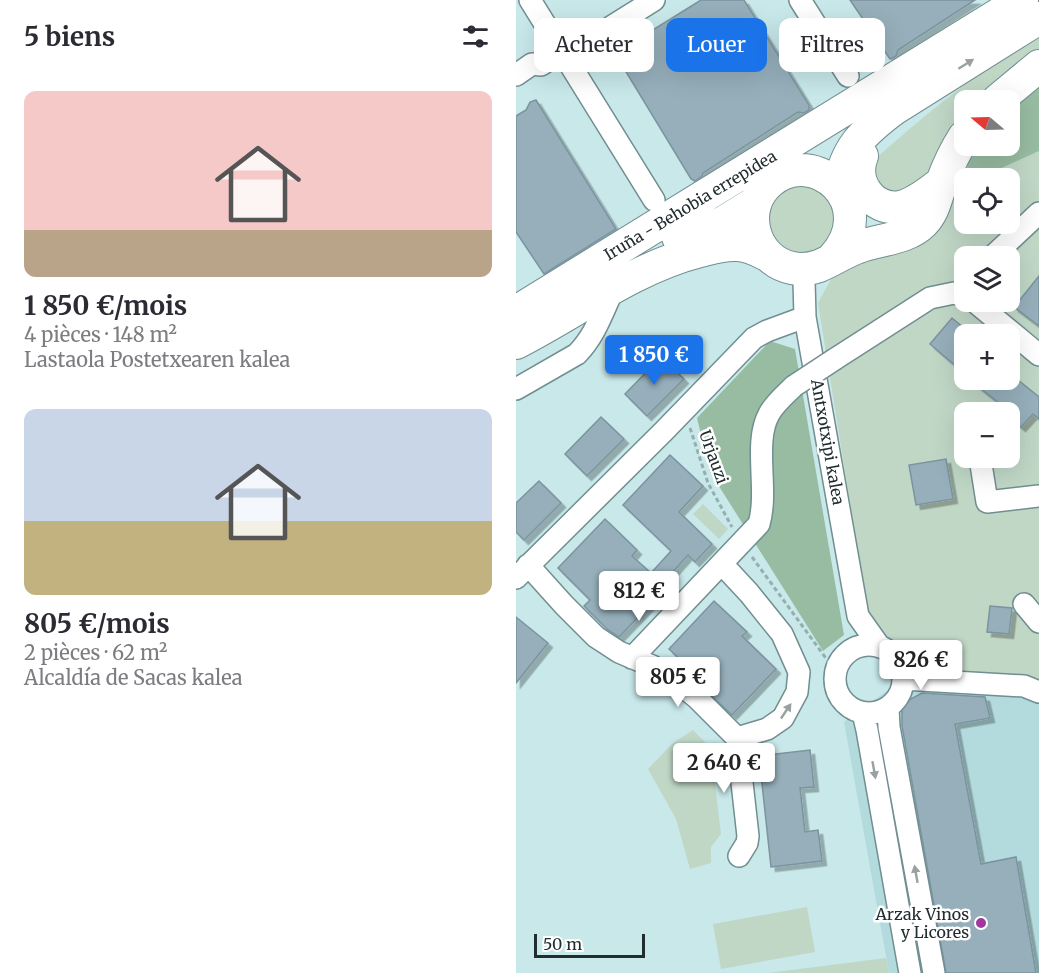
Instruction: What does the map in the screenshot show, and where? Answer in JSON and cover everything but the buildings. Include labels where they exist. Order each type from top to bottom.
[{"type":"highway","name":"Iruña - Behobia errepidea","points":[[516,312],[856,88],[1022,0]]},
{"type":"highway","points":[[820,263],[842,248],[848,236],[851,223],[844,199],[846,162],[862,135],[894,109],[1039,18]]},
{"type":"highway","points":[[1010,90],[1039,66]]},
{"type":"highway","points":[[938,81],[913,109],[868,147],[860,161],[859,177],[865,192],[877,203],[892,207],[908,204],[941,183]]},
{"type":"highway","name":"Iruña - Behobia errepidea","points":[[792,171],[808,158],[856,88]]},
{"type":"highway","points":[[941,183],[918,209],[905,219],[893,223],[873,222],[844,199],[829,179],[817,173],[792,171],[770,182],[762,191],[756,202],[753,224],[755,234],[759,245],[767,255],[778,263],[792,268],[820,263],[857,247],[915,230],[928,218],[954,154]]},
{"type":"highway","name":"Iruña - Behobia errepidea","points":[[516,318],[548,304],[628,257],[669,239],[722,223],[756,202]]},
{"type":"highway","name":"Iruña - Behobia errepidea","points":[[516,343],[553,324],[615,286],[672,259],[727,245],[744,245],[767,255]]},
{"type":"street","points":[[530,0],[541,18]]},
{"type":"street","points":[[604,18],[633,0]]},
{"type":"street","points":[[625,18],[654,0]]},
{"type":"street","points":[[800,0],[856,88]]},
{"type":"street","points":[[516,75],[534,64]]},
{"type":"street","points":[[516,87],[538,72]]},
{"type":"street","points":[[575,72],[654,200]]},
{"type":"street","points":[[1004,246],[1039,213]]},
{"type":"street","name":"Antxotxipi kalea","points":[[820,263],[804,281],[805,317],[858,616],[848,653]]},
{"type":"street","points":[[517,388],[577,354],[585,346],[615,286]]},
{"type":"street","points":[[632,658],[759,524],[763,509],[762,432],[769,414],[779,401],[794,387],[835,359],[930,298],[954,293]]},
{"type":"street","points":[[987,312],[1039,354]]},
{"type":"street","points":[[739,856],[747,843],[748,836],[737,738],[697,698],[671,677],[596,637],[564,605],[522,572],[754,338],[805,317]]},
{"type":"street","points":[[982,468],[987,502],[1039,496]]},
{"type":"street","points":[[722,564],[749,592],[782,634],[799,672],[797,692],[783,718],[767,729],[737,738]]},
{"type":"street","points":[[1024,604],[1039,622]]},
{"type":"street","name":"Antxotxipi kalea","points":[[858,616],[880,647]]},
{"type":"street","points":[[868,645],[880,647],[892,654],[900,664],[903,679],[901,691],[888,708],[879,712],[862,713],[851,708],[843,700],[838,692],[836,672],[848,653],[868,645]]},
{"type":"street","points":[[903,679],[1024,686],[1039,692]]},
{"type":"street","points":[[888,708],[889,727],[934,973]]},
{"type":"street","points":[[862,713],[867,730],[910,973]]},
{"type":"path","name":"Urjauzi","points":[[684,410],[708,483],[742,543],[836,672]]},
{"type":"shaded area","points":[[903,679],[1039,695],[1039,973],[889,973],[844,722]]},
{"type":"green space","points":[[1039,34],[1039,51],[998,79],[988,90],[958,90]]},
{"type":"green space","points":[[1039,78],[1039,151],[1002,168],[967,168],[969,156],[1020,156],[1020,99]]},
{"type":"green space","points":[[954,93],[954,128],[919,187],[894,200],[872,187],[875,159]]},
{"type":"green space","points":[[1039,151],[1039,695],[903,679],[868,615],[818,303],[837,268],[930,234],[954,200],[954,234],[1020,234],[1020,168],[1002,168]]},
{"type":"green space","points":[[810,183],[830,197],[838,219],[821,250],[798,256],[776,247],[765,213],[769,202],[786,185]]},
{"type":"green space","points":[[770,341],[795,349],[844,635],[823,651],[710,472],[697,418]]},
{"type":"green space","points":[[703,504],[728,529],[719,539],[693,514]]},
{"type":"green space","points":[[693,730],[707,744],[712,759],[721,834],[711,847],[711,863],[690,869],[676,819],[648,769],[673,743]]},
{"type":"green space","points":[[807,907],[815,952],[721,969],[713,924]]},
{"type":"green space","points":[[886,958],[889,973],[768,973]]},
{"type":"place","name":"Arzak Vinos y Licores","points":[[981,923]]}]
